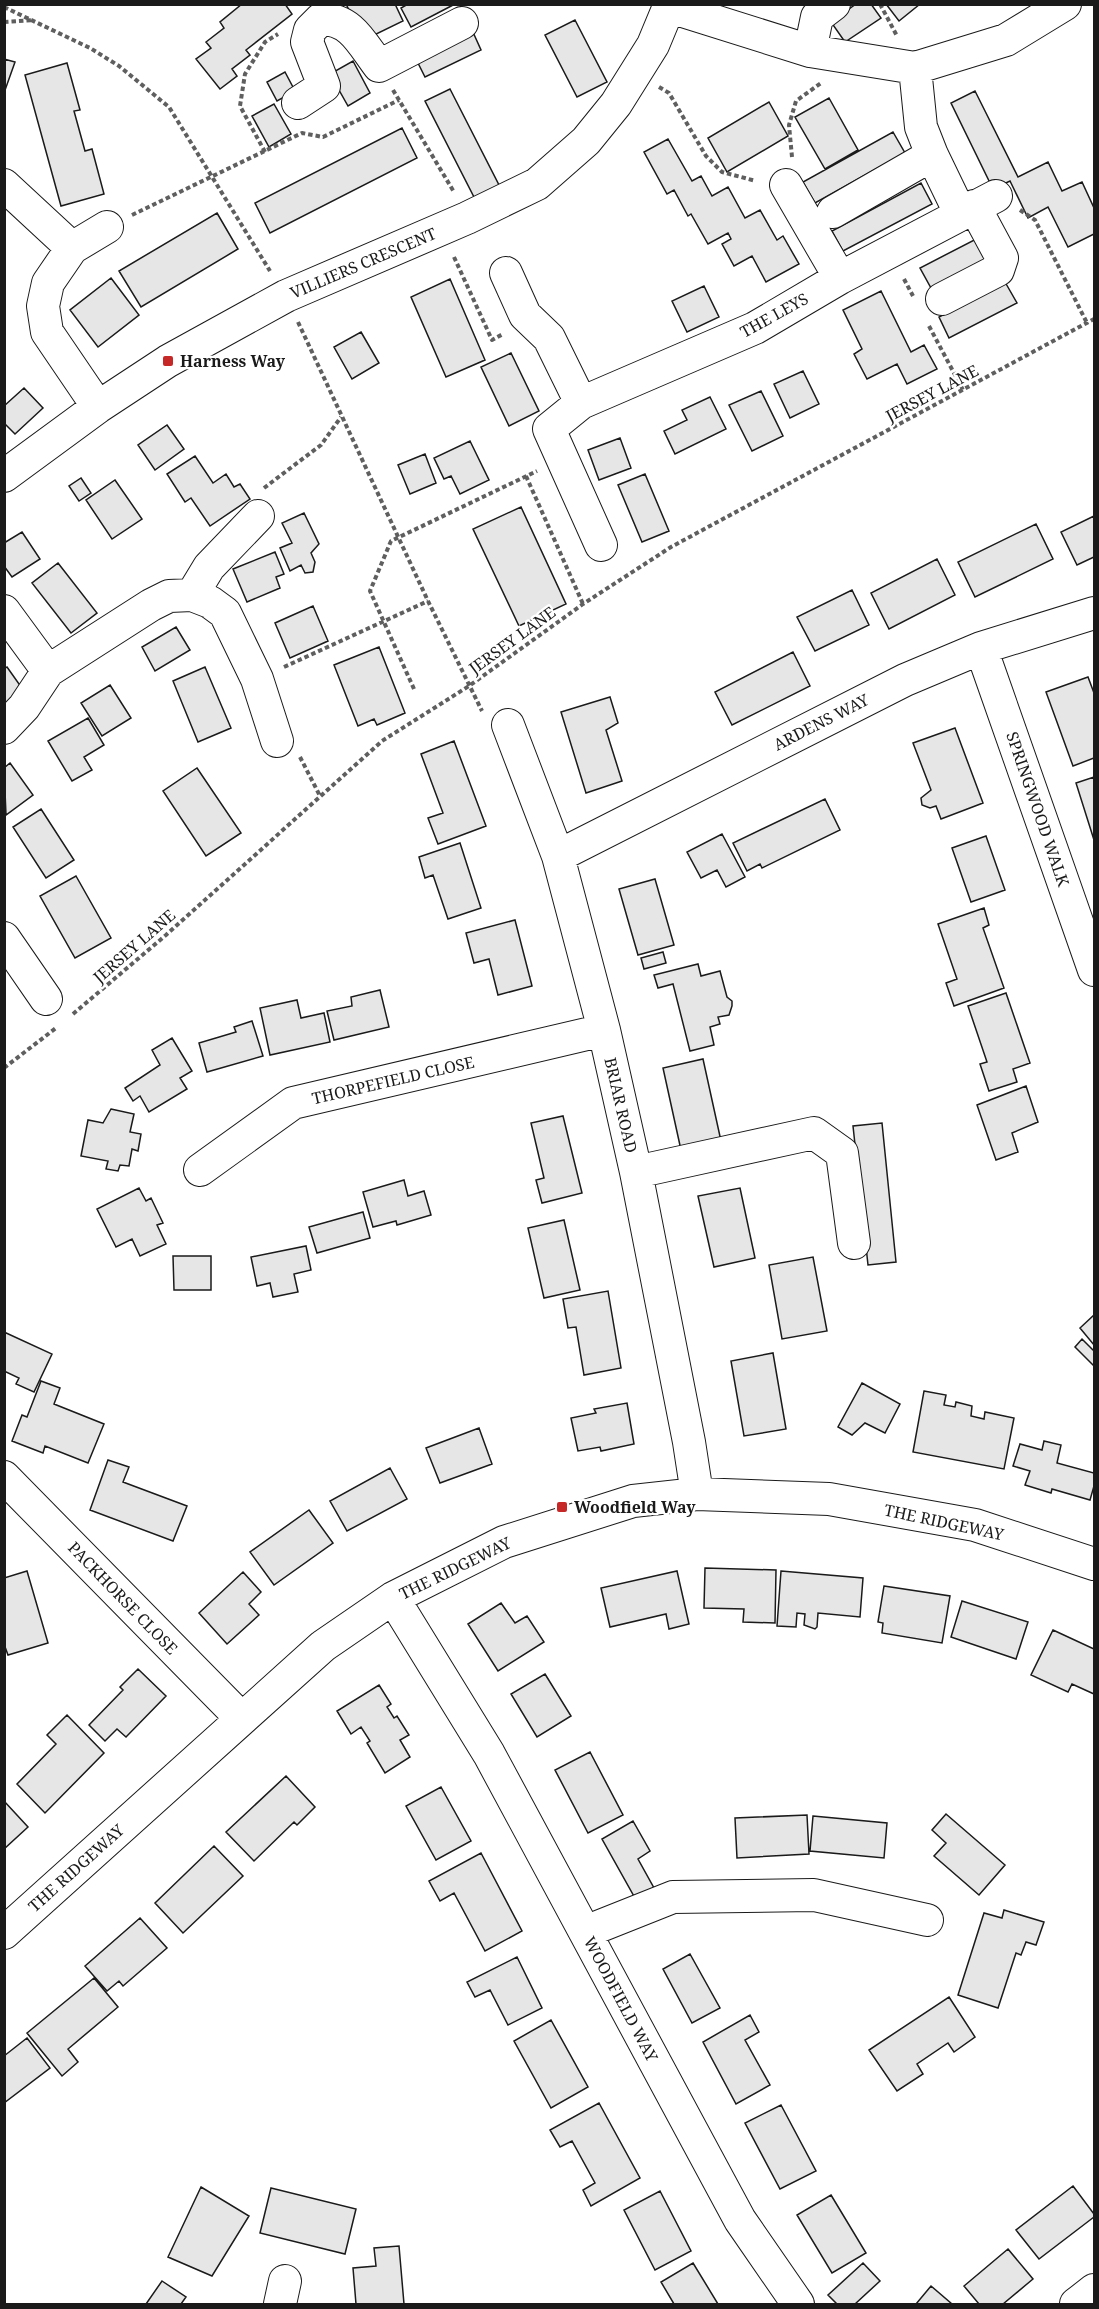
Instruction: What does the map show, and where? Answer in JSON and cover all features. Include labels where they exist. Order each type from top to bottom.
[{"type":"street","points":[[810,51],[817,17],[834,4]]},
{"type":"street","points":[[670,6],[810,51],[915,68],[1006,39],[1065,4]]},
{"type":"street","name":"VILLIERS CRESCENT","points":[[4,476],[98,407],[168,361],[286,296],[455,224],[537,184],[586,141],[616,104],[653,45],[670,6]]},
{"type":"street","points":[[298,103],[324,86],[308,42],[315,18],[334,19],[347,25],[379,66],[462,23]]},
{"type":"street","points":[[915,68],[921,127],[932,155],[977,205],[1002,258],[998,270],[942,299]]},
{"type":"street","points":[[832,212],[932,155]]},
{"type":"street","points":[[4,185],[72,248]]},
{"type":"street","points":[[786,185],[840,278]]},
{"type":"street","name":"THE LEYS","points":[[562,460],[549,429],[581,403],[755,328],[840,278],[977,205]]},
{"type":"street","points":[[98,407],[47,332],[43,306],[48,283],[72,248],[107,227]]},
{"type":"street","points":[[506,273],[525,315],[549,338],[581,403]]},
{"type":"street","points":[[562,460],[601,545]]},
{"type":"street","points":[[192,595],[209,567],[258,516]]},
{"type":"street","points":[[4,728],[24,707],[48,671],[151,605],[169,596],[192,595],[210,602],[225,613],[257,679],[277,741]]},
{"type":"street","points":[[4,611],[48,671]]},
{"type":"street","name":"ARDENS WAY","points":[[558,856],[905,680],[981,648],[1095,613]]},
{"type":"street","name":"SPRINGWOOD WALK","points":[[981,648],[1095,970]]},
{"type":"street","name":"BRIAR ROAD","points":[[508,725],[558,856],[604,1030],[636,1172],[689,1442],[697,1494]]},
{"type":"street","points":[[4,938],[60,1013]]},
{"type":"street","name":"THORPEFIELD CLOSE","points":[[200,1170],[293,1103],[604,1030]]},
{"type":"street","points":[[636,1172],[814,1132],[842,1153],[854,1243]]},
{"type":"street","name":"PACKHORSE CLOSE","points":[[4,1477],[241,1718]]},
{"type":"street","name":"THE RIDGEWAY","points":[[4,1934],[323,1646],[393,1598],[504,1542],[633,1501],[697,1494],[829,1499],[975,1526],[1093,1560]]},
{"type":"street","name":"WOODFIELD WAY","points":[[393,1598],[489,1754],[740,2220],[798,2304]]},
{"type":"street","points":[[585,1932],[673,1897],[814,1895],[927,1920]]},
{"type":"street","points":[[1076,2304],[1095,2290]]},
{"type":"path","points":[[4,7],[90,48],[119,66],[169,107],[286,296],[469,686]]},
{"type":"path","points":[[265,152],[240,106],[245,74],[265,42],[291,27],[315,18]]},
{"type":"path","points":[[4,22],[34,20]]},
{"type":"path","points":[[635,74],[669,93],[706,156],[722,172],[756,181],[786,185],[792,158],[789,125],[796,101],[832,75],[840,57]]},
{"type":"path","points":[[379,66],[458,200],[455,224],[492,340],[530,320]]},
{"type":"path","points":[[107,227],[213,178],[302,133],[323,137],[399,100]]},
{"type":"path","points":[[977,205],[1035,220],[1087,323]]},
{"type":"path","name":"JERSEY LANE","points":[[4,1068],[60,1013],[166,935],[382,741],[469,686],[583,604],[671,547],[1095,319]]},
{"type":"path","points":[[414,689],[370,591],[391,541],[562,460]]},
{"type":"path","points":[[526,476],[583,604]]},
{"type":"path","points":[[257,679],[428,601]]},
{"type":"path","points":[[277,741],[296,748],[320,796]]},
{"type":"building","points":[[242,4],[285,4],[292,14],[246,50],[250,55],[232,69],[237,76],[220,89],[196,59],[211,48],[206,42],[224,28],[220,22]]},
{"type":"building","points":[[346,4],[395,4],[403,21],[364,40]]},
{"type":"building","points":[[408,4],[455,4],[411,27],[401,8]]},
{"type":"building","points":[[856,4],[871,4],[881,18],[845,42],[831,22]]},
{"type":"building","points":[[886,4],[920,4],[899,21]]},
{"type":"building","points":[[575,20],[607,82],[577,97],[545,35]]},
{"type":"building","points":[[472,30],[481,50],[425,77],[415,57]]},
{"type":"building","points":[[4,59],[15,62],[4,93]]},
{"type":"building","points":[[353,61],[370,93],[348,106],[330,74]]},
{"type":"building","points":[[67,63],[80,110],[74,111],[85,151],[92,149],[104,194],[61,206],[25,75]]},
{"type":"building","points":[[285,72],[295,91],[277,101],[267,82]]},
{"type":"building","points":[[450,89],[500,187],[475,199],[425,101]]},
{"type":"building","points":[[975,91],[1018,177],[1048,162],[1062,191],[1082,182],[1094,208],[1094,234],[1068,247],[1048,207],[1028,218],[1010,181],[993,189],[951,103]]},
{"type":"building","points":[[829,98],[858,150],[825,169],[795,117]]},
{"type":"building","points":[[769,102],[788,136],[727,172],[708,138]]},
{"type":"building","points":[[274,104],[291,134],[269,147],[252,116]]},
{"type":"building","points":[[402,128],[417,158],[270,233],[255,203]]},
{"type":"building","points":[[893,132],[905,153],[815,203],[803,182]]},
{"type":"building","points":[[668,139],[692,181],[701,176],[712,196],[728,187],[745,218],[760,210],[777,240],[783,236],[799,264],[766,282],[752,256],[734,266],[722,244],[731,239],[728,233],[708,244],[691,214],[688,216],[674,190],[667,194],[644,152]]},
{"type":"building","points":[[921,183],[932,204],[843,251],[832,231]]},
{"type":"building","points":[[217,213],[238,249],[141,307],[119,271]]},
{"type":"building","points":[[982,236],[992,257],[931,288],[920,268]]},
{"type":"building","points":[[111,278],[139,315],[98,347],[70,310]]},
{"type":"building","points":[[450,279],[485,360],[446,377],[411,297]]},
{"type":"building","points":[[1005,282],[1017,303],[949,338],[939,317]]},
{"type":"building","points":[[704,286],[719,317],[687,332],[672,301]]},
{"type":"building","points":[[881,291],[911,352],[924,345],[937,369],[907,384],[897,364],[867,379],[854,354],[862,349],[843,310]]},
{"type":"building","points":[[361,332],[379,363],[352,379],[334,347]]},
{"type":"building","points":[[511,353],[539,411],[509,426],[481,367]]},
{"type":"building","points":[[803,371],[819,404],[790,418],[774,384]]},
{"type":"building","points":[[24,388],[43,408],[15,434],[4,423],[4,406]]},
{"type":"building","points":[[761,391],[783,436],[752,451],[729,405]]},
{"type":"building","points":[[710,397],[726,429],[675,454],[664,431],[687,420],[682,410]]},
{"type":"building","points":[[167,425],[184,449],[155,470],[138,445]]},
{"type":"building","points":[[620,438],[631,468],[599,480],[588,450]]},
{"type":"building","points":[[470,441],[489,480],[460,494],[451,476],[444,479],[434,458]]},
{"type":"building","points":[[425,454],[436,483],[410,494],[398,465]]},
{"type":"building","points":[[195,456],[213,483],[226,474],[234,487],[240,484],[250,499],[210,526],[191,498],[185,502],[167,474]]},
{"type":"building","points":[[645,474],[669,531],[642,542],[618,485]]},
{"type":"building","points":[[81,478],[91,493],[79,501],[69,486]]},
{"type":"building","points":[[115,480],[142,519],[112,539],[86,500]]},
{"type":"building","points":[[521,507],[566,604],[519,626],[473,529]]},
{"type":"building","points":[[304,513],[319,544],[311,553],[315,562],[313,572],[305,573],[301,565],[290,571],[280,548],[292,543],[282,523]]},
{"type":"building","points":[[1094,516],[1094,557],[1077,565],[1061,532]]},
{"type":"building","points":[[1036,524],[1053,559],[975,597],[958,562]]},
{"type":"building","points":[[22,532],[40,559],[12,577],[4,566],[4,543]]},
{"type":"building","points":[[275,552],[284,574],[276,577],[280,588],[247,602],[233,569]]},
{"type":"building","points":[[937,559],[955,595],[889,629],[871,593]]},
{"type":"building","points":[[58,563],[97,613],[71,633],[32,583]]},
{"type":"building","points":[[852,590],[869,625],[815,651],[797,617]]},
{"type":"building","points":[[313,606],[328,641],[290,658],[275,623]]},
{"type":"building","points":[[176,627],[190,650],[155,671],[142,647]]},
{"type":"building","points":[[379,647],[405,713],[377,725],[374,719],[358,726],[334,665]]},
{"type":"building","points":[[793,652],[810,686],[732,725],[715,692]]},
{"type":"building","points":[[7,667],[24,691],[4,705],[4,669]]},
{"type":"building","points":[[205,667],[231,728],[198,742],[173,681]]},
{"type":"building","points":[[1088,677],[1094,693],[1094,758],[1073,766],[1046,692]]},
{"type":"building","points":[[110,685],[131,718],[102,736],[81,703]]},
{"type":"building","points":[[610,697],[618,723],[606,730],[622,781],[586,793],[561,712]]},
{"type":"building","points":[[88,718],[104,745],[84,757],[92,770],[72,781],[48,741]]},
{"type":"building","points":[[955,728],[983,803],[941,819],[936,806],[930,808],[922,805],[921,798],[931,790],[913,743]]},
{"type":"building","points":[[454,741],[486,826],[438,844],[428,818],[443,813],[421,754]]},
{"type":"building","points":[[10,763],[33,795],[6,815],[4,768]]},
{"type":"building","points":[[197,768],[241,833],[206,856],[163,791]]},
{"type":"building","points":[[1094,777],[1094,840],[1076,783]]},
{"type":"building","points":[[825,799],[840,830],[762,868],[760,864],[747,871],[733,843]]},
{"type":"building","points":[[41,809],[74,860],[46,878],[13,827]]},
{"type":"building","points":[[722,834],[745,877],[726,887],[717,870],[701,878],[687,852]]},
{"type":"building","points":[[986,836],[1005,890],[971,902],[952,848]]},
{"type":"building","points":[[460,843],[481,908],[448,919],[433,875],[425,878],[419,857]]},
{"type":"building","points":[[76,876],[111,938],[75,958],[40,896]]},
{"type":"building","points":[[655,879],[674,945],[638,955],[619,889]]},
{"type":"building","points":[[984,908],[989,925],[983,928],[1004,988],[954,1006],[946,983],[957,979],[938,924]]},
{"type":"building","points":[[515,920],[532,986],[498,995],[489,959],[474,963],[466,933]]},
{"type":"building","points":[[663,952],[666,963],[644,969],[641,958]]},
{"type":"building","points":[[698,964],[701,976],[720,971],[727,997],[732,1001],[732,1006],[729,1015],[718,1017],[720,1024],[710,1027],[714,1045],[690,1051],[673,984],[658,988],[654,975]]},
{"type":"building","points":[[380,990],[389,1027],[334,1040],[327,1011],[352,1006],[351,997]]},
{"type":"building","points":[[1006,993],[1030,1063],[1013,1069],[1017,1082],[989,1091],[980,1064],[987,1062],[968,1006]]},
{"type":"building","points":[[297,1000],[301,1018],[324,1013],[330,1042],[270,1055],[260,1008]]},
{"type":"building","points":[[252,1021],[263,1056],[207,1072],[199,1043],[236,1032],[234,1027]]},
{"type":"building","points":[[172,1038],[192,1071],[180,1078],[187,1089],[149,1112],[140,1096],[133,1101],[125,1088],[160,1065],[152,1050]]},
{"type":"building","points":[[703,1059],[721,1141],[681,1150],[663,1068]]},
{"type":"building","points":[[1026,1086],[1038,1122],[1012,1133],[1018,1152],[996,1160],[977,1105]]},
{"type":"building","points":[[111,1109],[134,1114],[130,1132],[141,1134],[138,1151],[132,1149],[129,1166],[120,1165],[118,1171],[106,1169],[108,1161],[81,1156],[88,1120],[103,1123]]},
{"type":"building","points":[[563,1116],[582,1193],[542,1203],[536,1180],[544,1178],[531,1123]]},
{"type":"building","points":[[882,1123],[896,1262],[868,1265],[853,1126]]},
{"type":"building","points":[[404,1180],[408,1196],[424,1191],[431,1215],[397,1225],[396,1221],[373,1227],[363,1192]]},
{"type":"building","points":[[139,1188],[146,1201],[151,1198],[163,1223],[157,1225],[166,1244],[140,1256],[132,1239],[116,1247],[97,1209]]},
{"type":"building","points":[[740,1188],[755,1258],[714,1267],[698,1196]]},
{"type":"building","points":[[363,1212],[370,1238],[317,1253],[309,1227]]},
{"type":"building","points":[[564,1220],[580,1290],[544,1298],[528,1228]]},
{"type":"building","points":[[306,1246],[311,1270],[294,1274],[298,1292],[273,1297],[270,1283],[257,1286],[251,1257]]},
{"type":"building","points":[[173,1256],[211,1256],[211,1290],[174,1290]]},
{"type":"building","points":[[813,1257],[827,1331],[782,1339],[769,1265]]},
{"type":"building","points":[[608,1291],[621,1368],[584,1375],[576,1327],[568,1328],[563,1299]]},
{"type":"building","points":[[1094,1315],[1094,1345],[1080,1328]]},
{"type":"building","points":[[4,1332],[52,1354],[34,1392],[16,1384],[19,1378],[4,1371]]},
{"type":"building","points":[[1082,1339],[1094,1351],[1094,1366],[1075,1347]]},
{"type":"building","points":[[773,1353],[786,1429],[744,1436],[731,1361]]},
{"type":"building","points":[[41,1381],[60,1388],[54,1404],[104,1424],[88,1463],[45,1446],[43,1453],[12,1441],[22,1415],[27,1417]]},
{"type":"building","points":[[862,1383],[900,1404],[885,1433],[865,1423],[852,1435],[838,1427]]},
{"type":"building","points":[[924,1391],[946,1395],[944,1405],[955,1407],[956,1402],[972,1406],[971,1416],[984,1419],[985,1412],[1014,1418],[1004,1469],[913,1452]]},
{"type":"building","points":[[627,1403],[634,1444],[601,1451],[600,1447],[578,1451],[571,1418],[596,1413],[594,1409]]},
{"type":"building","points":[[479,1428],[492,1464],[440,1483],[426,1448]]},
{"type":"building","points":[[1044,1441],[1061,1445],[1057,1463],[1094,1473],[1094,1486],[1090,1500],[1052,1489],[1051,1493],[1025,1485],[1030,1471],[1013,1466],[1020,1444],[1042,1450]]},
{"type":"building","points":[[108,1460],[129,1467],[123,1482],[187,1506],[173,1541],[90,1510]]},
{"type":"building","points":[[390,1468],[407,1499],[347,1531],[330,1501]]},
{"type":"building","points":[[309,1510],[333,1543],[274,1585],[250,1552]]},
{"type":"building","points":[[705,1568],[776,1570],[775,1623],[743,1622],[744,1609],[704,1608]]},
{"type":"building","points":[[27,1571],[48,1643],[8,1655],[4,1644],[4,1578]]},
{"type":"building","points":[[677,1571],[689,1624],[669,1629],[666,1614],[610,1627],[601,1588]]},
{"type":"building","points":[[781,1571],[863,1578],[860,1617],[818,1613],[815,1629],[804,1625],[805,1614],[797,1613],[796,1627],[777,1626]]},
{"type":"building","points":[[243,1572],[261,1592],[249,1604],[259,1615],[227,1644],[199,1613]]},
{"type":"building","points":[[884,1586],[950,1596],[942,1643],[882,1633],[883,1623],[878,1622]]},
{"type":"building","points":[[962,1601],[1028,1622],[1016,1659],[951,1637]]},
{"type":"building","points":[[501,1603],[515,1623],[527,1616],[544,1642],[498,1671],[468,1624]]},
{"type":"building","points":[[1053,1630],[1094,1649],[1094,1694],[1072,1684],[1068,1692],[1031,1675]]},
{"type":"building","points":[[138,1669],[166,1696],[126,1737],[117,1729],[105,1741],[89,1725],[123,1690],[120,1687]]},
{"type":"building","points":[[545,1674],[571,1716],[537,1737],[511,1694]]},
{"type":"building","points":[[379,1685],[391,1704],[387,1707],[394,1718],[397,1716],[409,1735],[400,1740],[410,1757],[385,1773],[367,1743],[370,1741],[361,1727],[351,1734],[337,1711]]},
{"type":"building","points":[[67,1715],[104,1753],[45,1813],[17,1784],[56,1744],[47,1735]]},
{"type":"building","points":[[590,1752],[623,1815],[588,1833],[555,1770]]},
{"type":"building","points":[[286,1776],[315,1807],[297,1825],[294,1822],[254,1861],[226,1832]]},
{"type":"building","points":[[441,1787],[471,1841],[436,1860],[406,1806]]},
{"type":"building","points":[[4,1801],[28,1827],[4,1849]]},
{"type":"building","points":[[946,1814],[1005,1865],[979,1895],[934,1856],[946,1843],[932,1830]]},
{"type":"building","points":[[807,1815],[809,1854],[737,1858],[735,1818]]},
{"type":"building","points":[[813,1816],[887,1823],[884,1858],[810,1851]]},
{"type":"building","points":[[633,1821],[650,1851],[638,1859],[654,1888],[635,1898],[602,1839]]},
{"type":"building","points":[[214,1846],[243,1876],[183,1933],[155,1903]]},
{"type":"building","points":[[481,1853],[522,1931],[485,1951],[454,1893],[440,1901],[429,1881]]},
{"type":"building","points":[[1004,1910],[1044,1922],[1036,1945],[1026,1942],[1021,1955],[1016,1953],[998,2008],[958,1995],[984,1913],[1002,1918]]},
{"type":"building","points":[[140,1918],[167,1948],[123,1986],[119,1981],[107,1991],[85,1966]]},
{"type":"building","points":[[690,1954],[720,2008],[692,2023],[663,1969]]},
{"type":"building","points":[[517,1957],[542,2008],[508,2025],[490,1990],[475,1997],[467,1982]]},
{"type":"building","points":[[94,1978],[118,2007],[68,2049],[78,2062],[62,2076],[27,2033]]},
{"type":"building","points":[[949,1997],[975,2037],[954,2052],[948,2043],[917,2064],[923,2074],[897,2091],[869,2050]]},
{"type":"building","points":[[750,2015],[759,2032],[745,2040],[770,2085],[736,2104],[703,2042]]},
{"type":"building","points":[[551,2020],[588,2087],[551,2108],[514,2041]]},
{"type":"building","points":[[27,2038],[50,2068],[4,2103],[4,2056]]},
{"type":"building","points":[[599,2103],[640,2178],[591,2206],[583,2190],[595,2183],[572,2141],[560,2147],[550,2130]]},
{"type":"building","points":[[781,2105],[816,2171],[780,2189],[745,2123]]},
{"type":"building","points":[[1073,2186],[1094,2217],[1039,2259],[1016,2230]]},
{"type":"building","points":[[201,2187],[249,2216],[212,2276],[168,2257]]},
{"type":"building","points":[[271,2188],[356,2209],[345,2254],[260,2233]]},
{"type":"building","points":[[660,2191],[691,2251],[655,2270],[624,2210]]},
{"type":"building","points":[[831,2195],[866,2253],[832,2273],[797,2215]]},
{"type":"building","points":[[399,2246],[404,2304],[356,2304],[353,2268],[376,2266],[374,2248]]},
{"type":"building","points":[[1008,2249],[1033,2279],[1003,2304],[979,2304],[964,2286]]},
{"type":"building","points":[[693,2263],[718,2304],[674,2304],[661,2282]]},
{"type":"building","points":[[863,2263],[880,2281],[855,2304],[837,2304],[828,2295]]},
{"type":"building","points":[[162,2281],[186,2297],[181,2304],[146,2304]]},
{"type":"building","points":[[931,2286],[952,2304],[916,2304]]},
{"type":"place","name":"Harness Way","points":[[168,361]]},
{"type":"place","name":"Woodfield Way","points":[[562,1507]]}]
